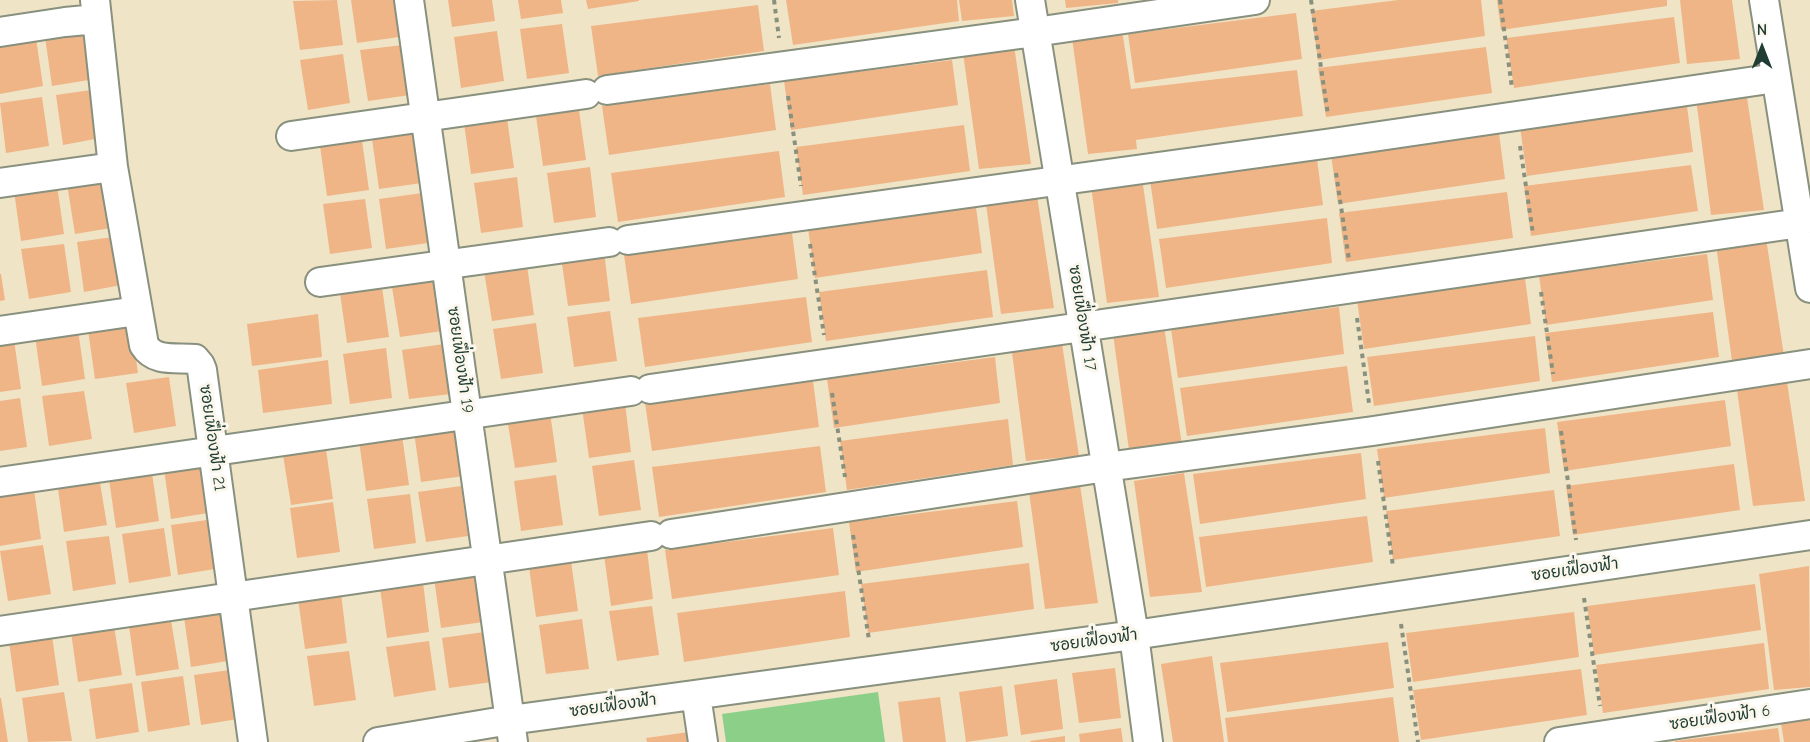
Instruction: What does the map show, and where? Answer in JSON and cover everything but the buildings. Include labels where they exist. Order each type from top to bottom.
[{"type":"street","name":"ซอยเฟื่องฟ้า 19","points":[[409,0],[511,731]]},
{"type":"street","name":"ซอยเฟื่องฟ้า 17","points":[[1030,0],[1134,635],[1149,742]]},
{"type":"street","points":[[291,136],[1035,32],[1218,2],[1255,0]]},
{"type":"street","points":[[1764,0],[1810,288]]},
{"type":"street","points":[[0,32],[65,22],[96,10]]},
{"type":"street","name":"ซอยเฟื่องฟ้า 21","points":[[96,10],[113,167],[144,345],[151,354],[162,358],[195,359],[200,364],[253,742]]},
{"type":"street","points":[[320,282],[1332,143],[1776,78]]},
{"type":"street","points":[[0,183],[113,167]]},
{"type":"street","points":[[0,482],[1800,223]]},
{"type":"street","points":[[0,331],[137,310]]},
{"type":"street","points":[[0,631],[661,535],[1106,467],[1373,431],[1810,364]]},
{"type":"street","name":"ซอยเฟื่องฟ้า","points":[[378,742],[511,731],[696,695],[1134,635],[1810,535]]},
{"type":"street","points":[[696,695],[703,742]]},
{"type":"street","name":"ซอยเฟื่องฟ้า 6","points":[[1558,742],[1810,705]]},
{"type":"path","points":[[1311,0],[1418,742]]},
{"type":"green space","points":[[878,692],[885,742],[726,742],[722,714]]}]
